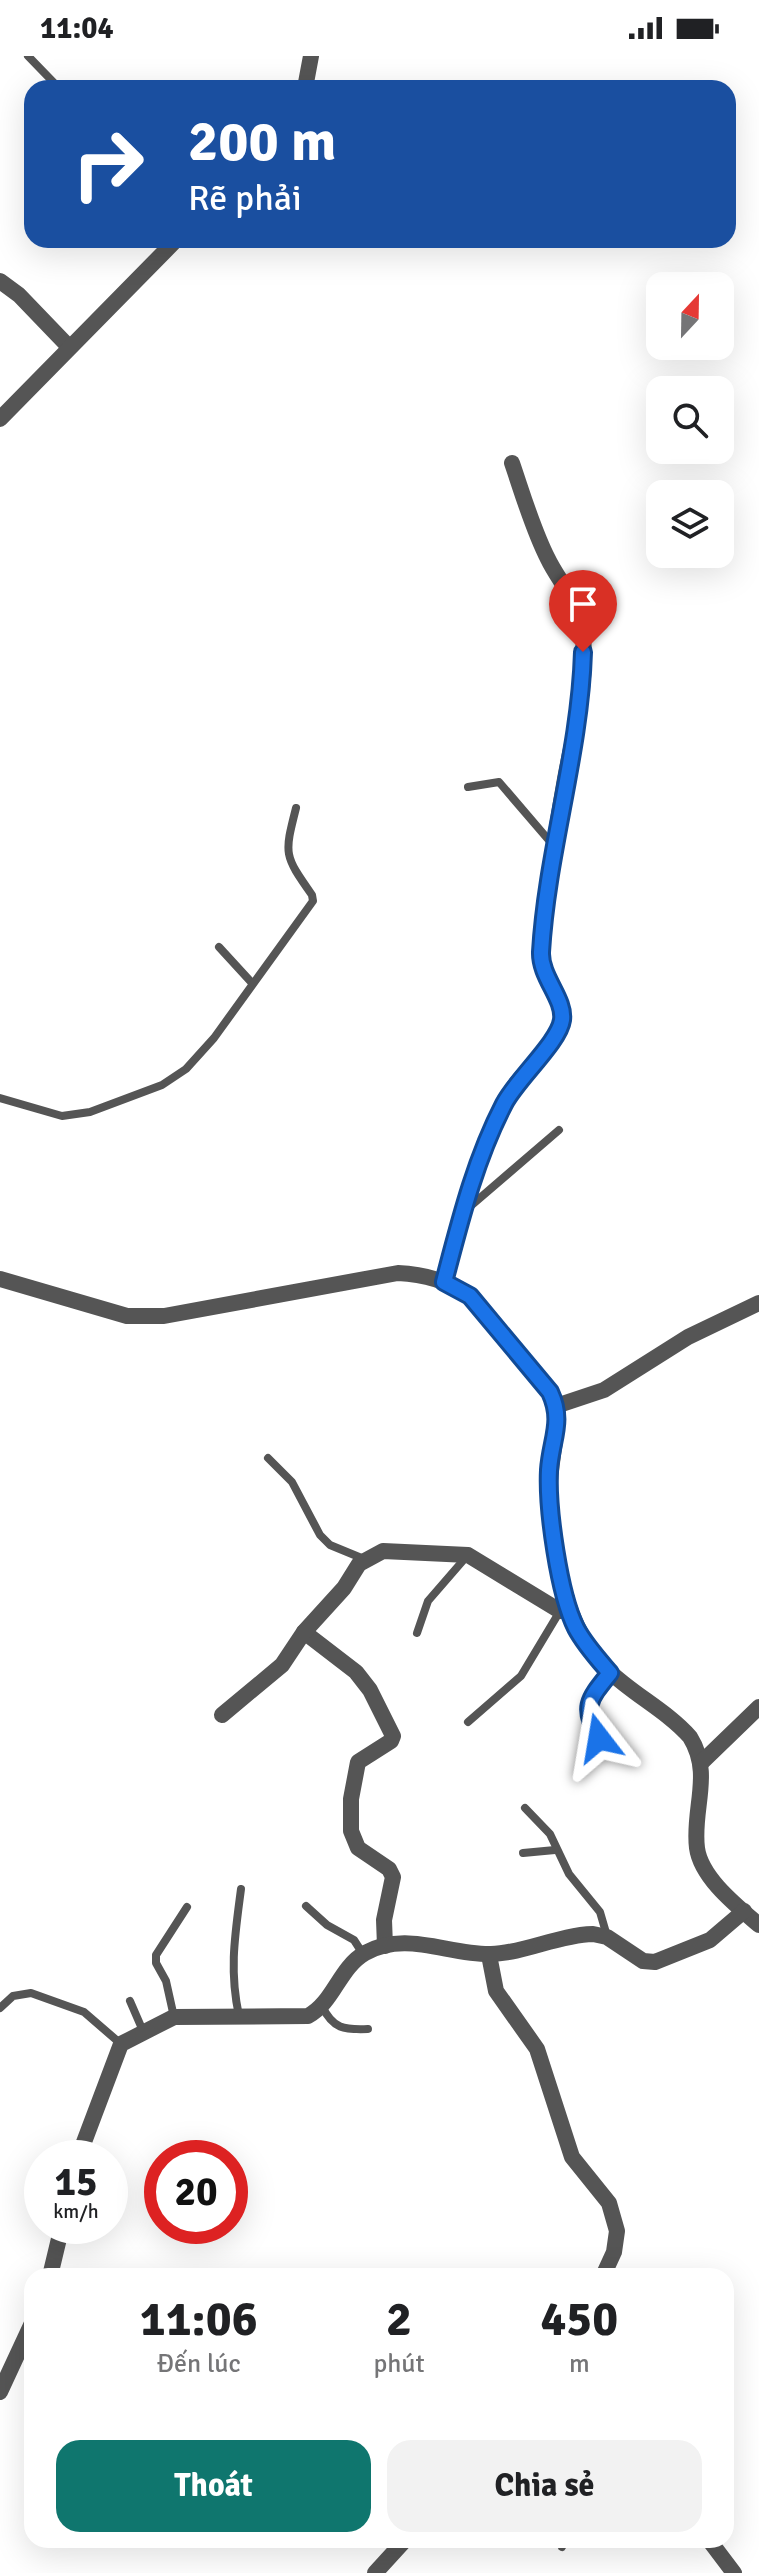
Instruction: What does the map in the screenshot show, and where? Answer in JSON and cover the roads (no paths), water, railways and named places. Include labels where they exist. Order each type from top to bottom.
[{"type":"street","points":[[307,80],[312,56]]},
{"type":"street","points":[[0,419],[168,248]]},
{"type":"street","points":[[0,281],[19,295],[69,347]]},
{"type":"street","points":[[444,1282],[475,1169],[505,1101],[516,1082],[552,1041],[562,1020],[562,1011],[541,962],[553,846],[581,699],[582,626],[547,558],[512,463]]},
{"type":"street","points":[[0,1279],[127,1316],[164,1316],[398,1273],[415,1273],[444,1282],[470,1296],[550,1392],[556,1406],[559,1422],[549,1471],[550,1498],[564,1605],[578,1632],[610,1673],[682,1728],[697,1749],[701,1763],[697,1848],[720,1888],[759,1925]]},
{"type":"street","points":[[556,1406],[604,1390],[688,1337],[759,1303]]},
{"type":"street","points":[[222,1715],[282,1665],[304,1632],[344,1588],[354,1570],[365,1559],[383,1551],[468,1555],[564,1605]]},
{"type":"street","points":[[304,1632],[356,1672],[370,1690],[393,1736],[391,1741],[358,1762],[351,1799],[351,1831],[358,1848],[389,1869],[393,1877],[384,1920],[385,1946]]},
{"type":"street","points":[[701,1763],[759,1707]]},
{"type":"street","points":[[85,2140],[121,2044],[174,2017],[308,2016],[322,2006],[343,1974],[363,1954],[385,1946],[410,1943],[489,1955],[583,1934],[607,1937],[643,1961],[655,1962],[710,1940],[744,1911]]},
{"type":"street","points":[[489,1955],[496,1991],[537,2049],[572,2157],[609,2203],[615,2217],[614,2252],[607,2268]]},
{"type":"street","points":[[52,2268],[58,2244]]},
{"type":"street","points":[[0,2392],[24,2340]]},
{"type":"street","points":[[375,2573],[398,2548]]},
{"type":"street","points":[[715,2548],[734,2573]]},
{"type":"lane","points":[[28,56],[51,80]]},
{"type":"lane","points":[[468,787],[499,782],[553,846]]},
{"type":"lane","points":[[0,1098],[62,1116],[90,1112],[162,1085],[186,1069],[214,1038],[313,901],[288,859],[286,847],[296,808]]},
{"type":"lane","points":[[219,947],[252,983]]},
{"type":"lane","points":[[462,1213],[559,1130]]},
{"type":"lane","points":[[268,1458],[292,1482],[320,1535],[330,1545],[365,1559]]},
{"type":"lane","points":[[417,1633],[428,1601],[468,1555]]},
{"type":"lane","points":[[468,1722],[521,1676],[564,1605]]},
{"type":"lane","points":[[599,1738],[588,1719],[589,1707],[593,1694],[610,1673]]},
{"type":"lane","points":[[525,1808],[550,1834],[569,1874],[600,1912],[607,1937]]},
{"type":"lane","points":[[523,1853],[555,1850]]},
{"type":"lane","points":[[239,2016],[232,1982],[232,1962],[241,1889]]},
{"type":"lane","points":[[306,1906],[327,1925],[354,1940],[363,1954]]},
{"type":"lane","points":[[174,2017],[156,1955],[187,1907]]},
{"type":"lane","points":[[0,2008],[13,1996],[31,1993],[84,2012],[121,2044]]},
{"type":"lane","points":[[130,2001],[143,2031]]},
{"type":"lane","points":[[322,2006],[334,2026],[344,2030],[368,2029]]}]
